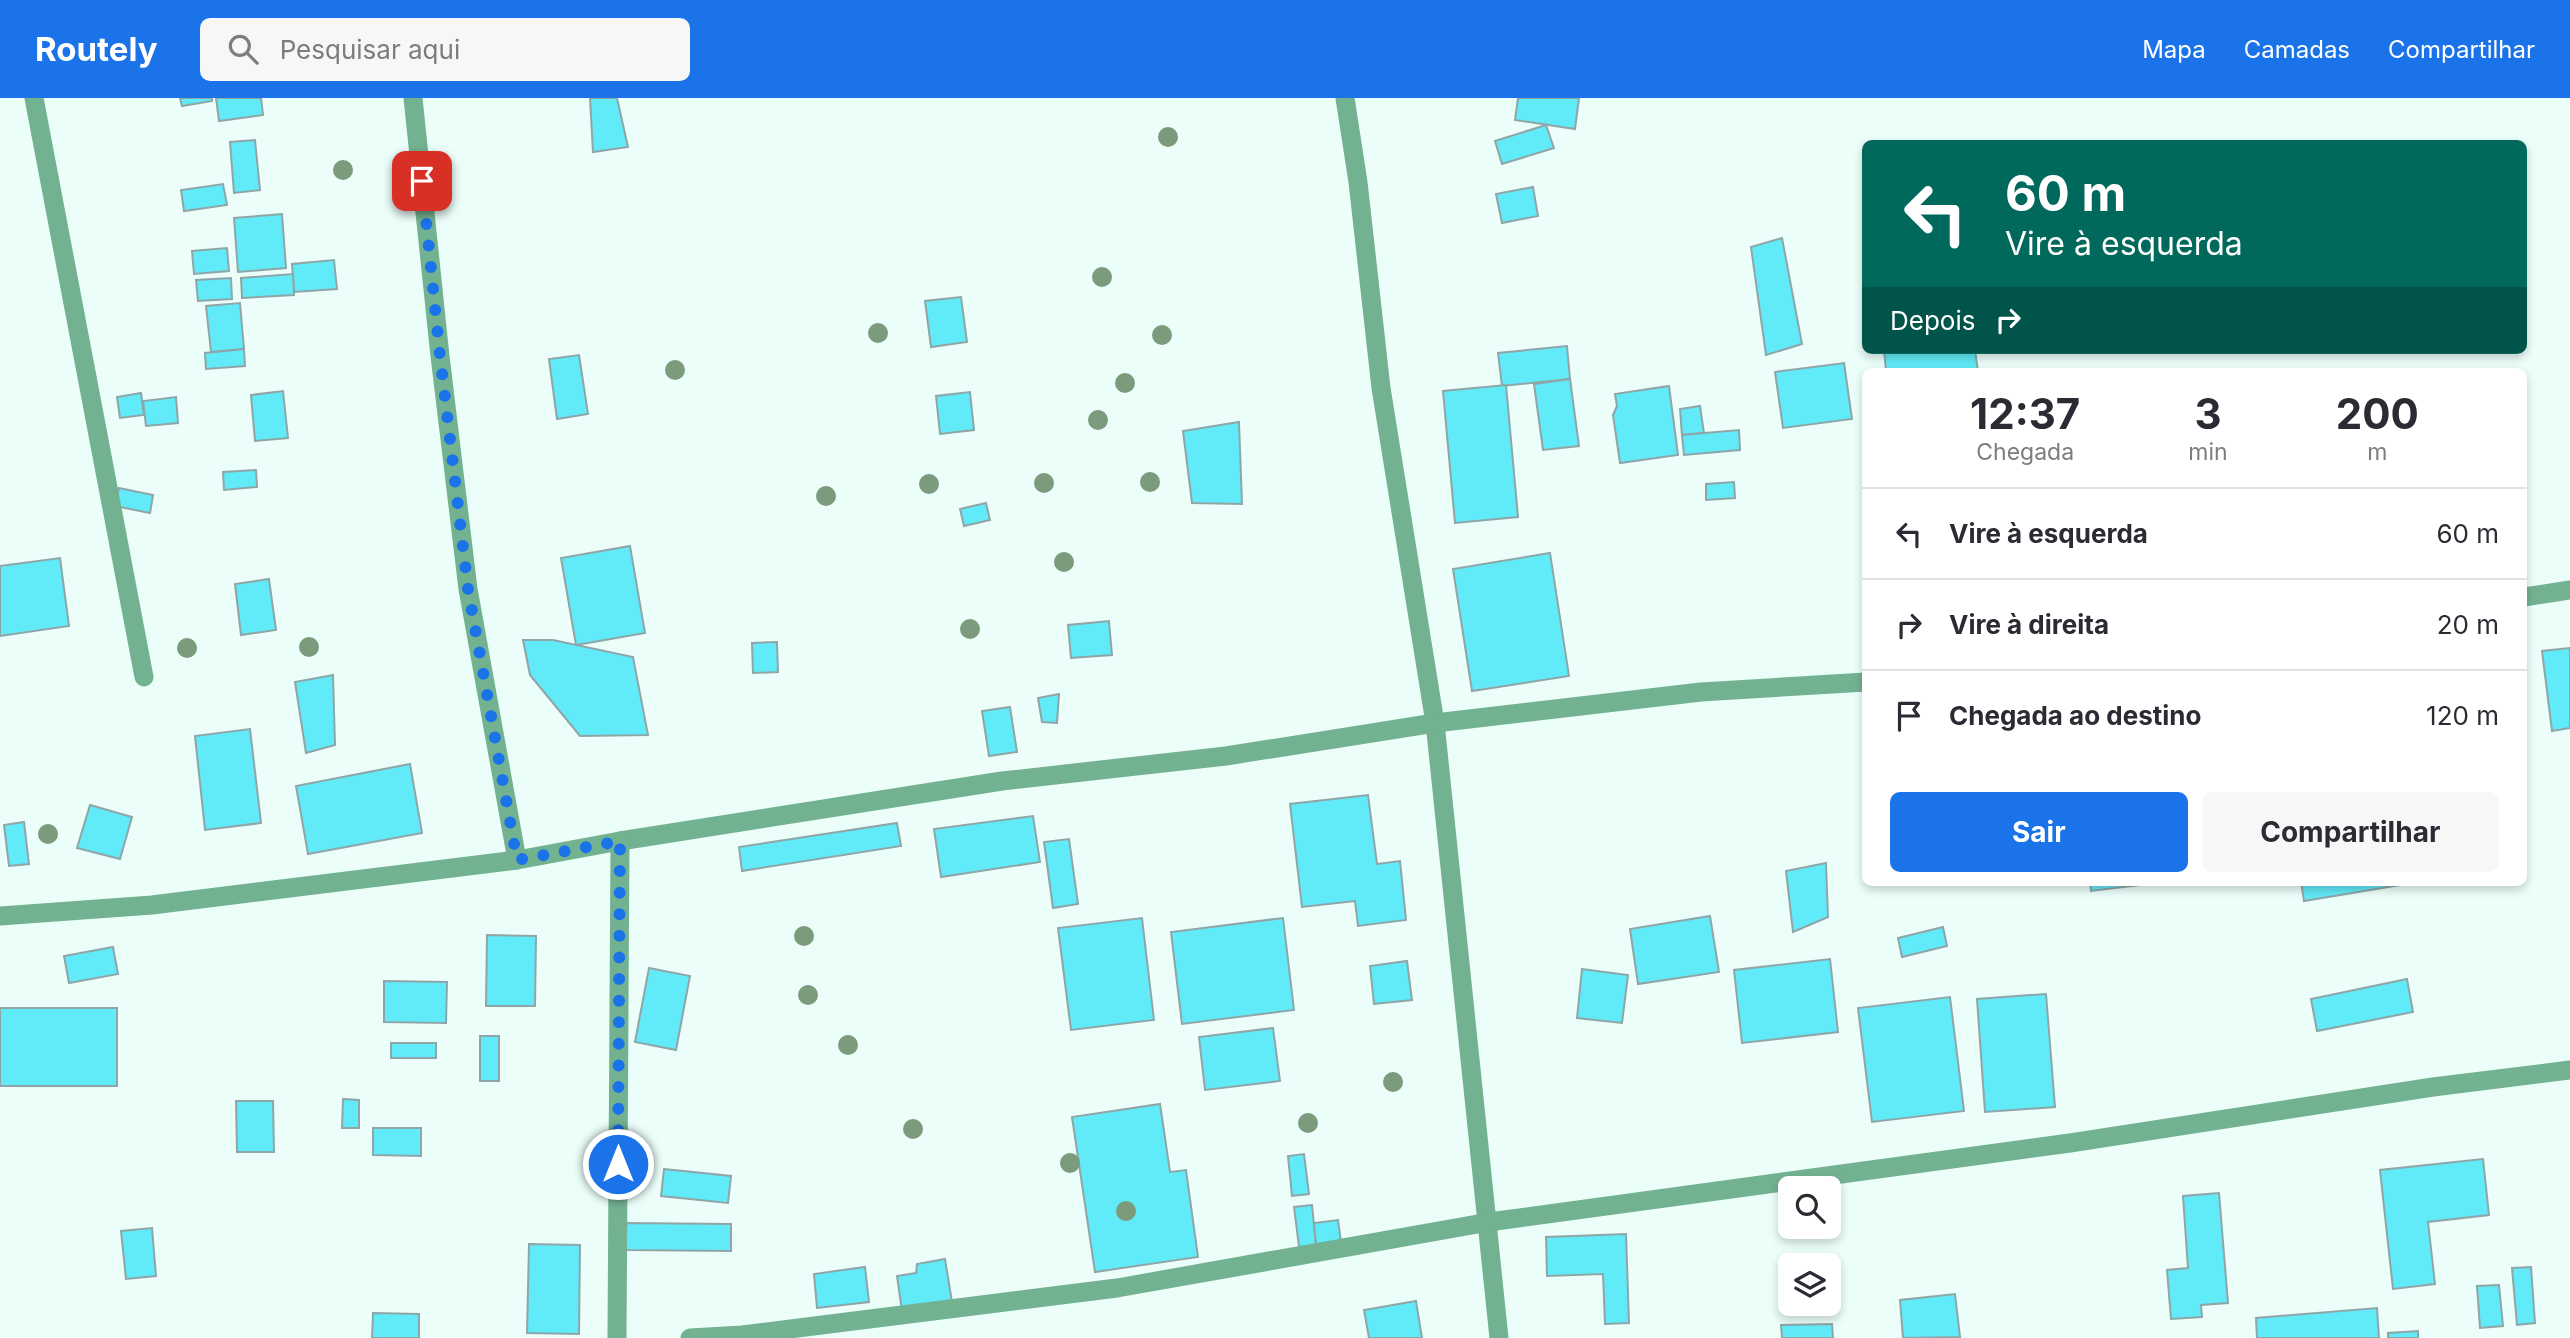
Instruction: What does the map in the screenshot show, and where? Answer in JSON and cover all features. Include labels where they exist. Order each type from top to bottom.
[{"type":"street","points":[[34,98],[144,677]]},
{"type":"street","points":[[413,98],[468,589],[517,860]]},
{"type":"street","points":[[1345,98],[1358,182],[1381,388],[1435,723],[1499,1338]]},
{"type":"street","points":[[2527,597],[2570,590]]},
{"type":"street","points":[[0,916],[152,905],[517,860],[620,841],[1002,781],[1226,756],[1435,723],[1701,692],[1862,682]]},
{"type":"street","points":[[617,1338],[620,841]]},
{"type":"street","points":[[690,1338],[742,1335],[1117,1288],[1489,1222],[2070,1143],[2434,1087],[2570,1070]]},
{"type":"building","points":[[180,98],[212,98],[212,101],[182,106]]},
{"type":"building","points":[[216,98],[261,98],[263,115],[219,121]]},
{"type":"building","points":[[590,98],[617,98],[628,147],[593,152]]},
{"type":"building","points":[[1518,98],[1579,98],[1575,129],[1515,120]]},
{"type":"building","points":[[1546,125],[1554,148],[1502,164],[1495,141]]},
{"type":"building","points":[[255,140],[260,190],[234,193],[230,142]]},
{"type":"building","points":[[223,184],[227,205],[184,211],[181,190]]},
{"type":"building","points":[[1533,187],[1538,216],[1502,223],[1496,194]]},
{"type":"building","points":[[282,214],[286,268],[238,272],[234,218]]},
{"type":"building","points":[[1782,238],[1802,344],[1766,355],[1751,247]]},
{"type":"building","points":[[227,248],[229,271],[194,274],[192,251]]},
{"type":"building","points":[[334,260],[337,289],[294,292],[292,264]]},
{"type":"building","points":[[293,274],[294,295],[242,298],[241,278]]},
{"type":"building","points":[[231,278],[232,299],[198,301],[196,280]]},
{"type":"building","points":[[961,297],[967,342],[931,347],[925,301]]},
{"type":"building","points":[[240,303],[244,349],[211,352],[206,306]]},
{"type":"building","points":[[1567,346],[1570,379],[1502,386],[1498,353]]},
{"type":"building","points":[[244,349],[245,366],[206,369],[205,353]]},
{"type":"building","points":[[1884,354],[1976,354],[1978,368],[1886,368]]},
{"type":"building","points":[[579,355],[588,414],[557,419],[549,359]]},
{"type":"building","points":[[1844,363],[1852,419],[1783,428],[1775,372]]},
{"type":"building","points":[[1570,379],[1579,446],[1543,450],[1534,384]]},
{"type":"building","points":[[1506,385],[1518,517],[1455,523],[1443,391]]},
{"type":"building","points":[[1669,386],[1678,455],[1620,463],[1613,415],[1617,406],[1615,394]]},
{"type":"building","points":[[283,391],[288,438],[255,441],[251,395]]},
{"type":"building","points":[[970,392],[974,430],[940,434],[936,396]]},
{"type":"building","points":[[141,393],[144,415],[120,418],[117,397]]},
{"type":"building","points":[[176,397],[178,423],[146,426],[143,401]]},
{"type":"building","points":[[1700,406],[1704,433],[1682,435],[1680,409]]},
{"type":"building","points":[[1239,422],[1242,504],[1192,503],[1183,431]]},
{"type":"building","points":[[1739,430],[1740,450],[1684,455],[1682,435]]},
{"type":"building","points":[[256,470],[257,487],[224,490],[223,472]]},
{"type":"building","points":[[1734,482],[1735,498],[1706,500],[1706,484]]},
{"type":"building","points":[[119,488],[153,495],[150,513],[115,506]]},
{"type":"building","points":[[986,503],[990,520],[964,526],[960,509]]},
{"type":"building","points":[[630,546],[645,633],[576,645],[561,558]]},
{"type":"building","points":[[1550,553],[1569,676],[1472,691],[1453,569]]},
{"type":"building","points":[[60,558],[69,626],[0,636],[0,566]]},
{"type":"building","points":[[269,579],[276,630],[241,635],[235,584]]},
{"type":"building","points":[[1109,621],[1112,655],[1071,658],[1068,625]]},
{"type":"building","points":[[523,640],[553,640],[633,657],[648,735],[580,736],[530,675]]},
{"type":"building","points":[[777,642],[778,672],[753,673],[752,643]]},
{"type":"building","points":[[2570,648],[2570,728],[2552,731],[2542,651]]},
{"type":"building","points":[[333,675],[335,745],[306,753],[295,682]]},
{"type":"building","points":[[1059,694],[1057,723],[1042,722],[1038,698]]},
{"type":"building","points":[[1010,707],[1017,752],[989,756],[982,711]]},
{"type":"building","points":[[250,729],[261,823],[205,830],[195,736]]},
{"type":"building","points":[[410,764],[422,833],[308,854],[296,786]]},
{"type":"building","points":[[1368,795],[1377,864],[1400,861],[1406,920],[1358,926],[1355,901],[1302,907],[1290,804]]},
{"type":"building","points":[[90,805],[132,817],[120,859],[77,848]]},
{"type":"building","points":[[1033,816],[1040,862],[941,877],[934,829]]},
{"type":"building","points":[[24,822],[29,864],[9,866],[4,825]]},
{"type":"building","points":[[897,823],[901,846],[742,871],[739,847]]},
{"type":"building","points":[[1069,839],[1078,904],[1053,908],[1044,842]]},
{"type":"building","points":[[1826,863],[1828,917],[1793,932],[1786,871]]},
{"type":"building","points":[[2090,886],[2132,886],[2091,891]]},
{"type":"building","points":[[2302,886],[2394,886],[2304,901]]},
{"type":"building","points":[[1710,916],[1719,972],[1638,984],[1630,929]]},
{"type":"building","points":[[1142,918],[1154,1020],[1071,1030],[1058,928]]},
{"type":"building","points":[[1283,918],[1294,1010],[1182,1024],[1171,932]]},
{"type":"building","points":[[1943,927],[1947,946],[1902,957],[1898,938]]},
{"type":"building","points":[[487,935],[536,936],[535,1006],[486,1006]]},
{"type":"building","points":[[113,947],[118,974],[69,983],[64,956]]},
{"type":"building","points":[[1830,959],[1838,1032],[1742,1043],[1734,970]]},
{"type":"building","points":[[1407,961],[1412,1000],[1374,1004],[1370,966]]},
{"type":"building","points":[[649,968],[690,976],[676,1050],[635,1042]]},
{"type":"building","points":[[1582,969],[1628,975],[1622,1023],[1577,1018]]},
{"type":"building","points":[[2407,979],[2413,1012],[2317,1031],[2311,999]]},
{"type":"building","points":[[384,981],[447,982],[446,1023],[384,1022]]},
{"type":"building","points":[[2046,994],[2055,1107],[1985,1112],[1977,999]]},
{"type":"building","points":[[1950,997],[1964,1111],[1872,1122],[1858,1008]]},
{"type":"building","points":[[0,1008],[117,1008],[117,1086],[0,1086]]},
{"type":"building","points":[[1273,1028],[1280,1081],[1205,1090],[1199,1037]]},
{"type":"building","points":[[480,1036],[499,1036],[499,1081],[480,1081]]},
{"type":"building","points":[[391,1043],[436,1043],[436,1058],[391,1058]]},
{"type":"building","points":[[343,1099],[359,1100],[359,1128],[342,1128]]},
{"type":"building","points":[[236,1101],[273,1101],[274,1152],[237,1152]]},
{"type":"building","points":[[1160,1104],[1170,1172],[1186,1170],[1198,1257],[1095,1272],[1072,1117]]},
{"type":"building","points":[[373,1128],[421,1128],[421,1156],[373,1155]]},
{"type":"building","points":[[1304,1154],[1309,1194],[1292,1196],[1288,1156]]},
{"type":"building","points":[[2483,1159],[2489,1215],[2428,1222],[2435,1284],[2393,1289],[2380,1170]]},
{"type":"building","points":[[664,1169],[731,1176],[728,1203],[661,1196]]},
{"type":"building","points":[[2219,1193],[2228,1303],[2201,1305],[2202,1317],[2171,1319],[2167,1270],[2188,1268],[2183,1196]]},
{"type":"building","points":[[1312,1205],[1316,1245],[1299,1247],[1294,1207]]},
{"type":"building","points":[[1338,1220],[1341,1242],[1316,1245],[1314,1223]]},
{"type":"building","points":[[625,1223],[731,1224],[731,1251],[625,1250]]},
{"type":"building","points":[[152,1228],[156,1276],[126,1279],[121,1231]]},
{"type":"building","points":[[1626,1234],[1629,1323],[1605,1324],[1603,1274],[1547,1276],[1546,1237]]},
{"type":"building","points":[[529,1244],[580,1245],[579,1334],[527,1333]]},
{"type":"building","points":[[945,1259],[952,1302],[902,1311],[897,1276],[916,1273],[917,1264]]},
{"type":"building","points":[[865,1267],[869,1302],[817,1308],[814,1274]]},
{"type":"building","points":[[2531,1267],[2535,1323],[2517,1325],[2512,1268]]},
{"type":"building","points":[[2499,1285],[2503,1326],[2480,1328],[2477,1286]]},
{"type":"building","points":[[1955,1294],[1960,1337],[1903,1338],[1900,1300]]},
{"type":"building","points":[[1416,1301],[1422,1338],[1369,1338],[1364,1310]]},
{"type":"building","points":[[2377,1308],[2379,1338],[2257,1338],[2256,1318]]},
{"type":"building","points":[[373,1313],[419,1314],[419,1338],[372,1338]]},
{"type":"building","points":[[1832,1324],[1833,1338],[1782,1338],[1781,1325]]},
{"type":"building","points":[[2418,1331],[2418,1338],[2388,1338],[2388,1333]]},
{"type":"route","points":[[422,181],[468,589],[517,860],[620,841],[618,1164]]}]
